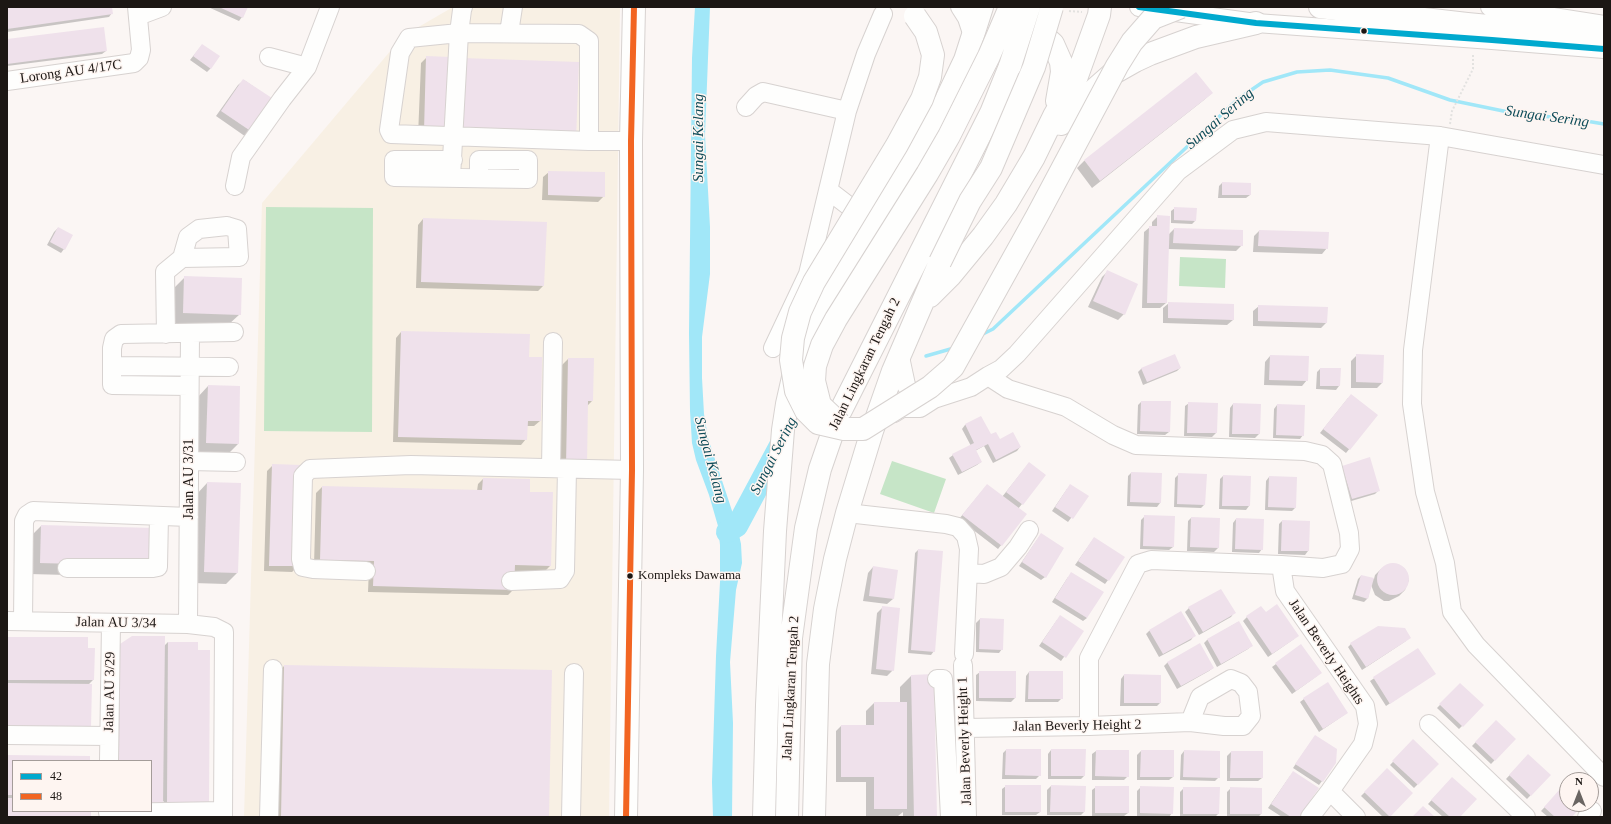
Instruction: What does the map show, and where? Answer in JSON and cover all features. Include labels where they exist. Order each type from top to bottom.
[{"type":"main road","points":[[626,817],[632,470],[631,141],[634,7]]},
{"type":"main road","points":[[764,817],[766,705],[775,530],[787,404],[801,349],[836,280],[927,134],[965,60],[982,7]]},
{"type":"main road","points":[[844,429],[820,405],[814,381],[815,366],[822,345],[836,319],[927,174],[949,136],[989,56],[1010,7]]},
{"type":"main road","name":"Jalan Lingkaran Tengah 2","points":[[787,817],[791,638],[806,528],[812,496],[839,414],[991,113],[1010,66],[1029,7]]},
{"type":"main road","name":"Jalan Lingkaran Tengah 2","points":[[814,817],[818,664],[825,609],[834,559],[847,513],[872,431],[893,371],[924,303],[940,262],[970,201],[991,168],[1034,67],[1052,7]]},
{"type":"main road","points":[[924,303],[950,276],[983,236],[1006,204],[1034,157],[1054,116],[1077,76],[1099,15],[1100,7]]},
{"type":"main road","points":[[911,12],[926,32],[933,55],[930,77],[922,99],[896,145],[814,282],[800,312],[794,338],[791,360],[796,392],[806,411],[818,424],[844,429],[863,429],[930,386],[953,367],[1014,260],[1117,66],[1132,42],[1153,18],[1181,7]]},
{"type":"main road","points":[[1320,7],[1467,24],[1602,24]]},
{"type":"main road","points":[[1034,157],[1078,104],[1112,74],[1150,54],[1196,37],[1256,23]]},
{"type":"main road","points":[[965,60],[983,40],[994,31],[1011,26],[1036,30],[1053,44],[1061,62],[1062,72],[1054,116]]},
{"type":"street","points":[[138,11],[162,7]]},
{"type":"street","points":[[235,186],[241,157],[282,99],[308,67],[330,7]]},
{"type":"street","points":[[463,7],[459,33],[452,169],[478,178]]},
{"type":"street","points":[[509,33],[512,7]]},
{"type":"street","points":[[960,7],[967,18],[973,36]]},
{"type":"street","points":[[1139,7],[1256,23],[1604,49]]},
{"type":"street","points":[[1490,7],[1567,18],[1598,12],[1602,24]]},
{"type":"street","name":"Lorong AU 4/17C","points":[[7,81],[134,63],[139,58],[141,50],[138,11]]},
{"type":"street","points":[[773,348],[808,274],[847,111],[866,54],[883,14]]},
{"type":"street","points":[[589,141],[589,41],[579,34],[459,33],[409,38],[400,53],[389,130],[391,134],[589,141],[631,141]]},
{"type":"street","points":[[269,57],[308,67]]},
{"type":"street","points":[[746,107],[756,96],[763,92],[847,111]]},
{"type":"street","points":[[872,431],[902,408],[920,408],[934,399],[971,387],[1001,369],[1017,354],[1178,171],[1234,130],[1266,122],[1440,136],[1604,165]]},
{"type":"street","points":[[1440,136],[1413,350],[1412,404],[1425,492],[1444,563],[1452,612],[1476,645],[1604,777]]},
{"type":"street","points":[[828,190],[871,224]]},
{"type":"street","points":[[166,334],[165,272],[182,258]]},
{"type":"street","points":[[190,386],[112,385],[112,348],[114,339],[121,334],[234,332]]},
{"type":"street","name":"Jalan AU 3/31","points":[[188,624],[190,333]]},
{"type":"street","points":[[512,581],[560,579],[565,571],[553,342]]},
{"type":"street","points":[[900,357],[906,385],[909,390],[924,397],[934,399]]},
{"type":"street","points":[[112,366],[229,367]]},
{"type":"street","points":[[988,376],[1008,389],[1066,406],[1113,435],[1136,445],[1305,451],[1322,455],[1332,464],[1349,533],[1350,549],[1342,564],[1324,568],[1151,560],[1138,564],[1089,658],[1089,726]]},
{"type":"street","points":[[189,461],[236,462]]},
{"type":"street","points":[[366,571],[314,569],[303,567],[301,559],[303,476],[310,469],[411,465],[632,470]]},
{"type":"street","points":[[15,621],[24,521],[27,515],[33,511],[189,517]]},
{"type":"street","name":"Jalan Beverly Height 1","points":[[847,513],[946,524],[958,527],[966,536],[969,549],[963,660],[967,817]]},
{"type":"street","points":[[67,568],[158,567],[159,516]]},
{"type":"street","points":[[968,573],[984,574],[1001,567],[1018,547],[1029,530]]},
{"type":"street","name":"Jalan Beverly Heights","points":[[1280,565],[1285,591],[1364,706],[1368,724],[1363,744],[1310,817]]},
{"type":"street","name":"Jalan AU 3/34","points":[[15,621],[188,624],[214,627],[224,632],[223,814]]},
{"type":"street","name":"Jalan AU 3/29","points":[[108,760],[111,623]]},
{"type":"street","points":[[269,817],[273,669]]},
{"type":"street","points":[[571,817],[574,673]]},
{"type":"street","points":[[937,680],[943,679],[950,817]]},
{"type":"street","name":"Jalan Beverly Height 2","points":[[965,728],[1089,726],[1190,722]]},
{"type":"street","points":[[1429,724],[1526,817]]},
{"type":"street","points":[[7,735],[109,736]]},
{"type":"street","points":[[1330,791],[1356,817]]},
{"type":"street","points":[[108,814],[223,814]]},
{"type":"path","points":[[1454,107],[1473,69],[1472,38]]},
{"type":"shaded area","points":[[453,7],[620,7],[609,817],[244,817],[262,203],[403,36]]},
{"type":"green space","points":[[266,207],[373,208],[372,432],[264,431]]},
{"type":"green space","points":[[1180,257],[1226,259],[1225,288],[1179,286]]},
{"type":"green space","points":[[892,461],[946,479],[934,513],[880,494]]},
{"type":"water","name":"Sungai Kelang","points":[[695,7],[710,7],[705,135],[710,227],[710,274],[702,337],[704,414],[708,438],[737,526],[741,544],[742,563],[736,590],[730,662],[733,723],[732,817],[713,817],[712,782],[720,582],[720,545],[718,526],[709,495],[696,460],[692,443],[690,411],[689,333],[692,58]]},
{"type":"building","points":[[7,7],[112,7],[113,14],[7,29]]},
{"type":"building","points":[[219,7],[248,7],[243,18]]},
{"type":"building","points":[[104,27],[107,51],[7,64],[7,39]]},
{"type":"building","points":[[202,44],[220,56],[211,69],[193,56]]},
{"type":"building","points":[[426,56],[451,57],[448,132],[424,131]]},
{"type":"building","points":[[462,58],[579,62],[576,140],[459,136]]},
{"type":"building","points":[[1196,72],[1213,93],[1100,181],[1084,160]]},
{"type":"building","points":[[243,79],[278,102],[255,134],[221,111]]},
{"type":"building","points":[[548,171],[605,172],[605,197],[548,195]]},
{"type":"building","points":[[1222,182],[1251,183],[1251,195],[1222,195]]},
{"type":"building","points":[[1174,207],[1197,208],[1196,221],[1174,220]]},
{"type":"building","points":[[1157,215],[1170,216],[1167,303],[1147,303],[1149,226],[1157,226]]},
{"type":"building","points":[[423,218],[547,222],[544,286],[421,282]]},
{"type":"building","points":[[58,227],[73,235],[65,250],[50,242]]},
{"type":"building","points":[[1174,228],[1243,230],[1243,246],[1173,243]]},
{"type":"building","points":[[1259,230],[1329,232],[1328,249],[1258,246]]},
{"type":"building","points":[[1107,270],[1138,284],[1125,315],[1093,301]]},
{"type":"building","points":[[184,276],[242,278],[241,315],[183,313]]},
{"type":"building","points":[[1168,302],[1234,304],[1234,320],[1168,318]]},
{"type":"building","points":[[1258,305],[1328,307],[1327,323],[1258,321]]},
{"type":"building","points":[[401,331],[530,334],[529,357],[542,357],[541,421],[528,421],[527,440],[398,437]]},
{"type":"building","points":[[1175,354],[1181,368],[1147,382],[1141,368]]},
{"type":"building","points":[[1356,354],[1384,355],[1383,383],[1356,382]]},
{"type":"building","points":[[1270,355],[1309,356],[1308,381],[1269,380]]},
{"type":"building","points":[[568,358],[594,358],[593,401],[588,401],[587,465],[566,465]]},
{"type":"building","points":[[1320,368],[1341,368],[1340,386],[1320,386]]},
{"type":"building","points":[[208,385],[240,386],[239,444],[206,443]]},
{"type":"building","points":[[1351,394],[1378,415],[1350,450],[1323,429]]},
{"type":"building","points":[[1141,401],[1171,401],[1170,432],[1140,431]]},
{"type":"building","points":[[1188,402],[1218,403],[1217,433],[1187,433]]},
{"type":"building","points":[[1233,403],[1261,404],[1260,434],[1232,434]]},
{"type":"building","points":[[1277,404],[1305,405],[1304,436],[1276,435]]},
{"type":"building","points":[[981,416],[991,434],[996,432],[1000,439],[1013,432],[1021,447],[996,460],[988,444],[976,450],[982,462],[962,472],[952,454],[974,443],[965,424]]},
{"type":"building","points":[[1370,457],[1380,491],[1352,499],[1342,466]]},
{"type":"building","points":[[1029,462],[1046,475],[1023,505],[1006,492]]},
{"type":"building","points":[[272,464],[302,465],[299,566],[269,566]]},
{"type":"building","points":[[1131,472],[1162,473],[1161,503],[1130,502]]},
{"type":"building","points":[[1178,473],[1207,474],[1205,505],[1177,504]]},
{"type":"building","points":[[1223,475],[1251,476],[1250,506],[1222,506]]},
{"type":"building","points":[[1269,476],[1297,477],[1296,508],[1268,507]]},
{"type":"building","points":[[483,478],[530,479],[530,492],[553,492],[551,566],[515,565],[514,590],[373,586],[374,561],[320,560],[322,486],[482,490]]},
{"type":"building","points":[[207,482],[241,483],[238,573],[204,572]]},
{"type":"building","points":[[987,484],[1027,514],[1002,546],[962,515]]},
{"type":"building","points":[[1070,484],[1089,496],[1073,519],[1055,507]]},
{"type":"building","points":[[1144,515],[1175,516],[1174,547],[1143,546]]},
{"type":"building","points":[[1191,517],[1220,518],[1219,548],[1190,547]]},
{"type":"building","points":[[1236,518],[1264,519],[1263,550],[1235,549]]},
{"type":"building","points":[[1282,520],[1310,521],[1309,551],[1281,551]]},
{"type":"building","points":[[41,525],[155,528],[154,566],[40,563]]},
{"type":"building","points":[[1041,533],[1064,548],[1046,578],[1022,562]]},
{"type":"building","points":[[1094,537],[1125,557],[1109,581],[1078,561]]},
{"type":"building","points":[[918,549],[943,551],[935,652],[911,650]]},
{"type":"building","points":[[1390,563],[1396,563],[1405,567],[1409,579],[1405,591],[1396,595],[1390,595],[1381,591],[1377,582],[1377,576],[1381,567]]},
{"type":"building","points":[[873,566],[898,570],[894,599],[869,596]]},
{"type":"building","points":[[1071,572],[1104,592],[1087,618],[1055,598]]},
{"type":"building","points":[[1361,575],[1374,578],[1368,599],[1355,595]]},
{"type":"building","points":[[1221,589],[1236,613],[1203,632],[1188,607]]},
{"type":"building","points":[[1277,604],[1299,636],[1272,654],[1246,616],[1261,606],[1266,612]]},
{"type":"building","points":[[882,606],[900,608],[894,671],[876,669]]},
{"type":"building","points":[[1181,611],[1196,636],[1163,654],[1149,630]]},
{"type":"building","points":[[1060,615],[1084,631],[1066,658],[1042,642]]},
{"type":"building","points":[[980,618],[1004,619],[1003,650],[979,649]]},
{"type":"building","points":[[1239,621],[1253,646],[1221,664],[1207,639]]},
{"type":"building","points":[[1378,626],[1405,628],[1411,638],[1366,667],[1350,643]]},
{"type":"building","points":[[132,636],[165,636],[163,803],[152,803],[152,760],[119,760],[120,644]]},
{"type":"building","points":[[7,637],[88,637],[88,648],[95,648],[94,680],[7,680]]},
{"type":"building","points":[[168,642],[198,642],[198,650],[210,650],[209,803],[167,803]]},
{"type":"building","points":[[1200,643],[1214,668],[1181,686],[1167,662]]},
{"type":"building","points":[[1301,644],[1322,673],[1296,691],[1275,663]]},
{"type":"building","points":[[1418,648],[1436,674],[1390,704],[1373,677]]},
{"type":"building","points":[[284,665],[552,670],[549,817],[281,817]]},
{"type":"building","points":[[979,671],[1016,671],[1016,698],[979,698]]},
{"type":"building","points":[[1029,671],[1063,671],[1063,699],[1028,699]]},
{"type":"building","points":[[934,674],[937,817],[914,817],[911,675]]},
{"type":"building","points":[[1124,674],[1161,675],[1161,703],[1124,703]]},
{"type":"building","points":[[1328,682],[1348,713],[1323,729],[1303,698]]},
{"type":"building","points":[[7,683],[92,684],[91,727],[7,726]]},
{"type":"building","points":[[1460,683],[1484,705],[1463,727],[1439,704]]},
{"type":"building","points":[[874,702],[907,702],[907,809],[874,809],[874,777],[841,777],[841,725],[874,725]]},
{"type":"building","points":[[1496,720],[1516,739],[1495,761],[1475,742]]},
{"type":"building","points":[[1315,735],[1337,749],[1336,763],[1323,782],[1295,764]]},
{"type":"building","points":[[1413,739],[1439,764],[1418,785],[1392,761]]},
{"type":"building","points":[[1006,749],[1041,749],[1041,776],[1005,775]]},
{"type":"building","points":[[1051,749],[1086,749],[1085,776],[1051,776]]},
{"type":"building","points":[[1096,750],[1129,750],[1129,777],[1095,776]]},
{"type":"building","points":[[1141,750],[1174,750],[1174,777],[1140,777]]},
{"type":"building","points":[[1184,750],[1220,751],[1220,778],[1183,777]]},
{"type":"building","points":[[1231,751],[1263,751],[1263,778],[1230,778]]},
{"type":"building","points":[[1528,754],[1551,775],[1531,796],[1509,775]]},
{"type":"building","points":[[7,755],[90,756],[90,760],[12,760],[12,795],[7,795]]},
{"type":"building","points":[[1387,768],[1413,793],[1390,817],[1364,792]]},
{"type":"building","points":[[1293,771],[1319,788],[1299,817],[1291,817],[1271,804]]},
{"type":"building","points":[[1452,777],[1477,799],[1460,817],[1450,817],[1431,800]]},
{"type":"building","points":[[1005,785],[1041,785],[1041,812],[1005,812]]},
{"type":"building","points":[[1051,785],[1086,786],[1085,812],[1050,812]]},
{"type":"building","points":[[1095,786],[1129,786],[1129,813],[1095,813]]},
{"type":"building","points":[[1140,786],[1174,787],[1173,814],[1140,813]]},
{"type":"building","points":[[1183,787],[1220,787],[1219,814],[1183,814]]},
{"type":"building","points":[[1230,787],[1262,788],[1262,814],[1230,814]]},
{"type":"building","points":[[1559,790],[1559,812],[1576,812],[1572,817],[1555,817],[1544,807]]},
{"type":"building","points":[[7,798],[12,798],[12,812],[91,812],[91,817],[7,817]]},
{"type":"building","points":[[1423,806],[1435,817],[1412,817]]},
{"type":"waterway","name":"Sungai Sering","points":[[981,335],[993,329],[1238,99],[1263,82],[1297,72],[1330,70],[1388,78],[1450,100],[1513,113],[1604,124]]},
{"type":"waterway","name":"Sungai Sering","points":[[926,356],[954,348]]},
{"type":"waterway","name":"Sungai Sering","points":[[727,532],[737,526],[783,440]]},
{"type":"transit line","name":"48","points":[[626,817],[632,470],[631,141],[634,7]]},
{"type":"transit line","name":"42","points":[[1139,7],[1256,23],[1604,49]]},
{"type":"place","name":"Kompleks Dawama","points":[[630,576]]}]
